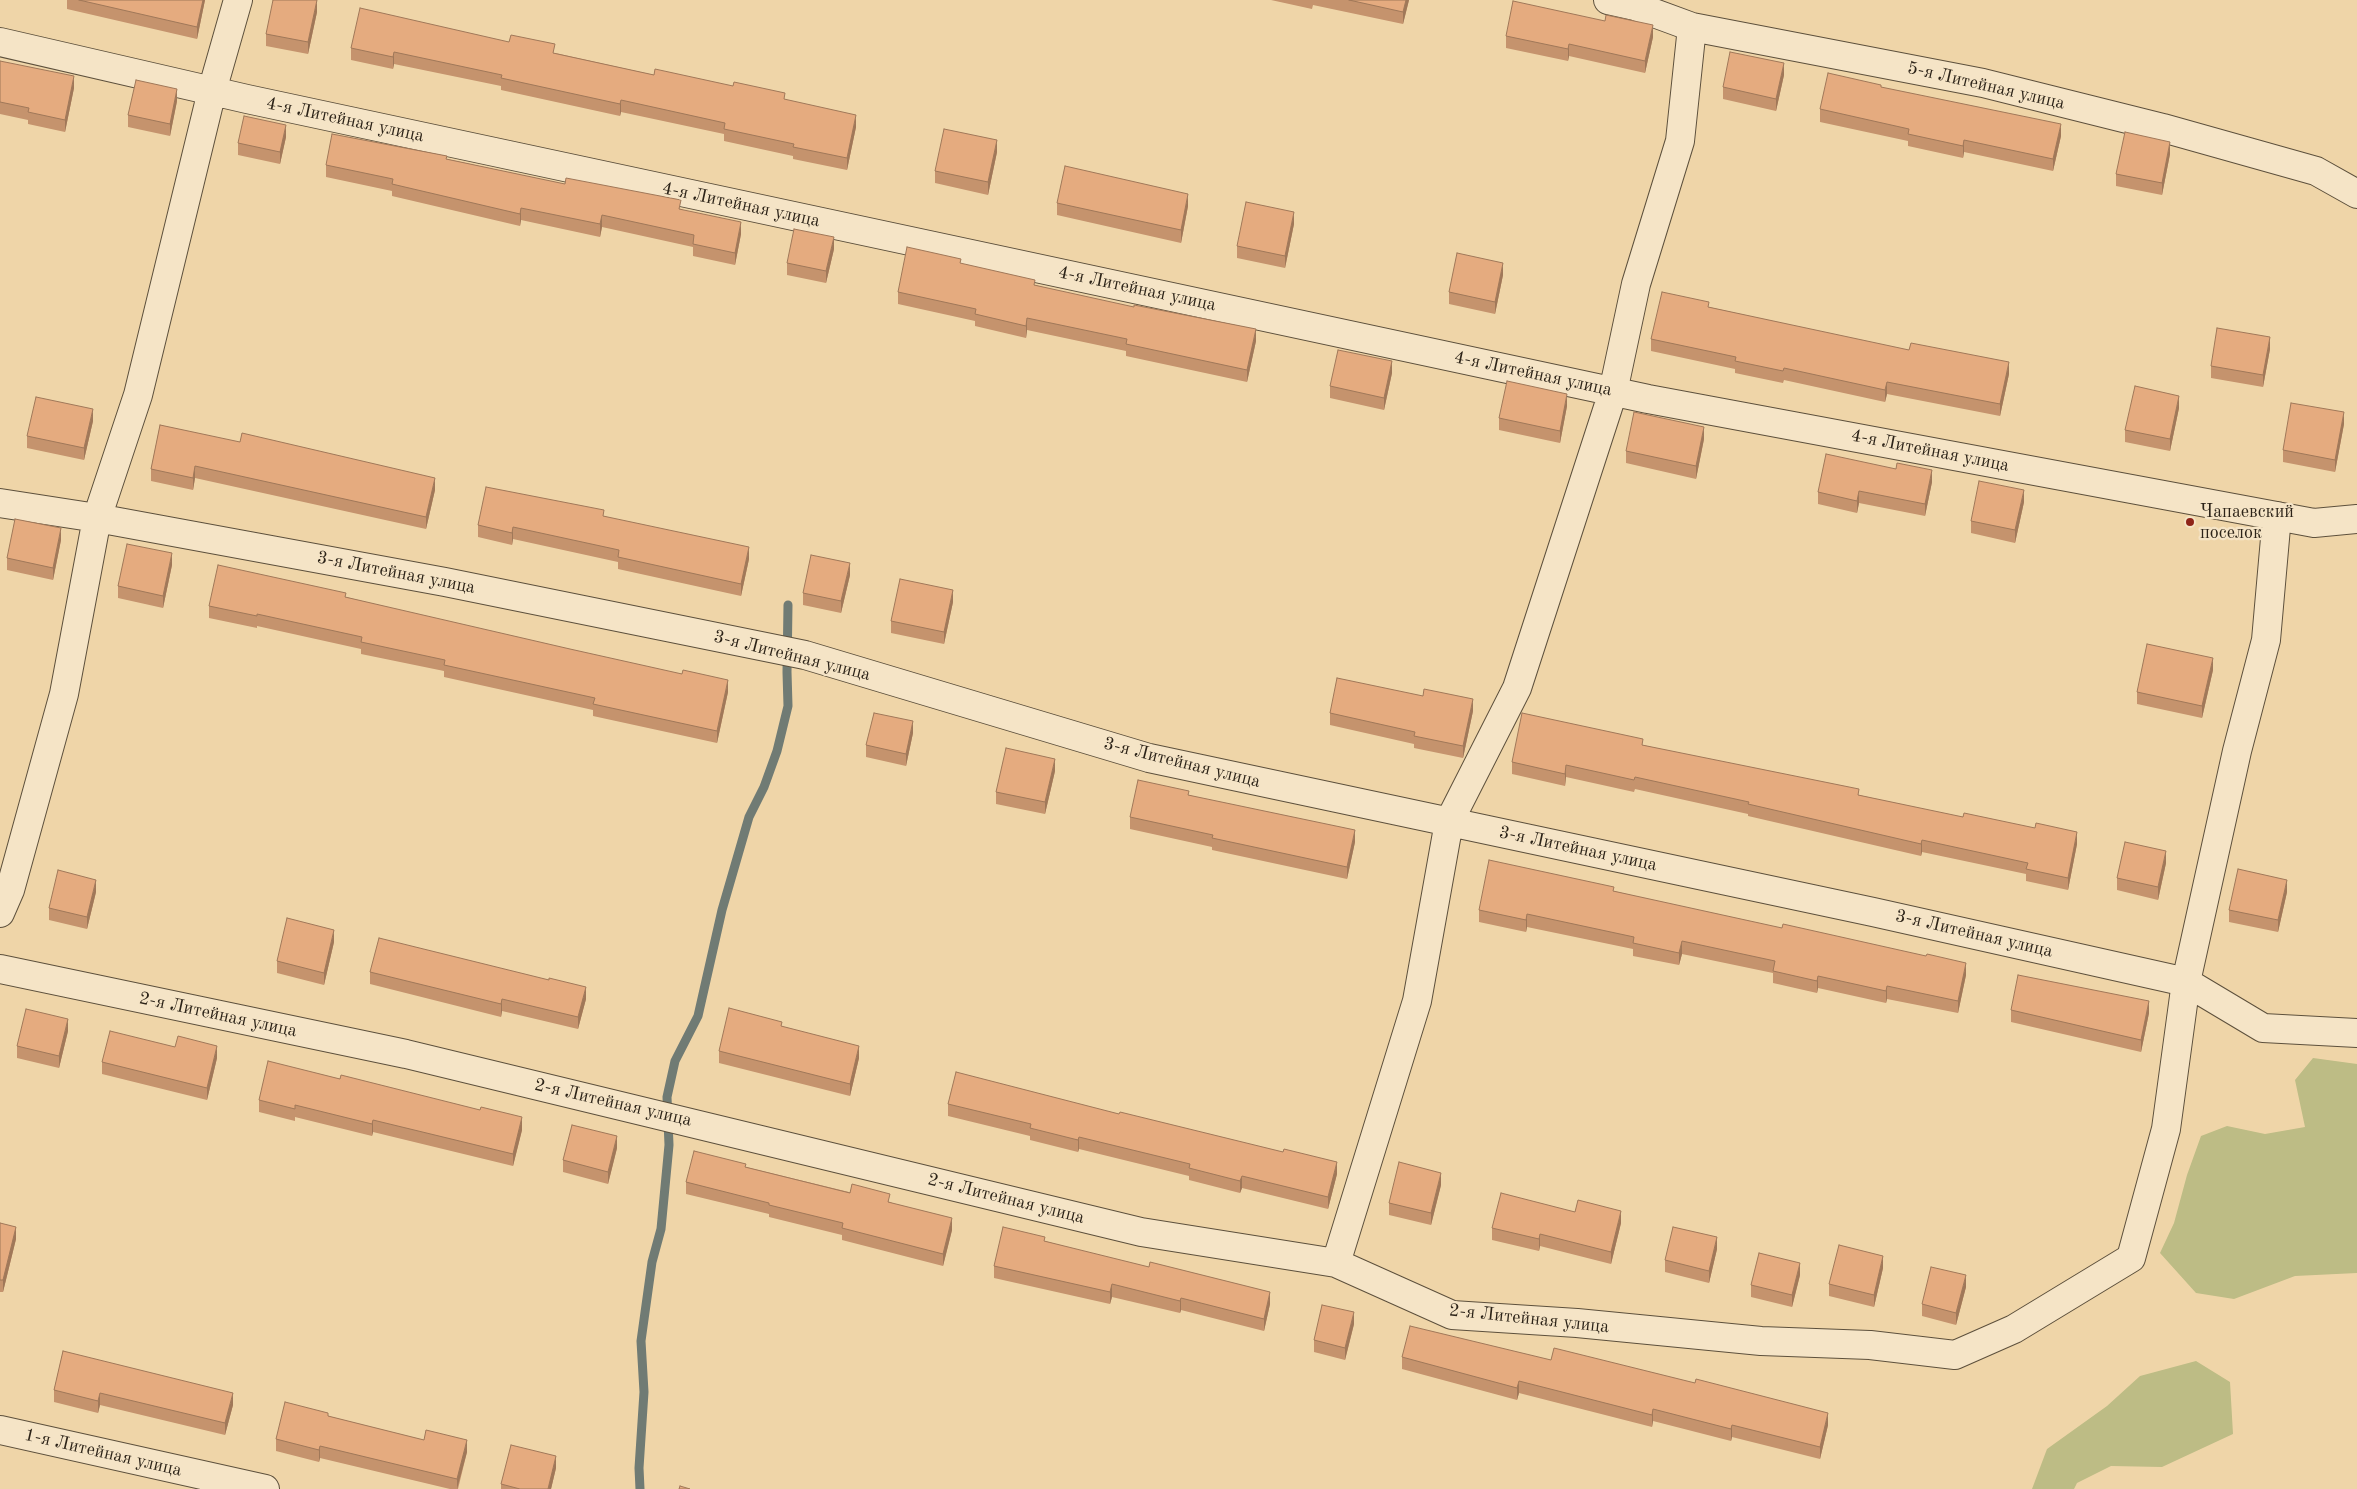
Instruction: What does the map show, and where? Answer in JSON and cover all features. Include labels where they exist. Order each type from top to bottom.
[{"type":"street","points":[[0,913],[10,890],[64,694],[97,518],[138,395],[212,90],[238,0]]},
{"type":"street","name":"5-я Литейная улица","points":[[1608,0],[1635,6],[1692,26],[1983,83],[2153,126],[2316,172],[2357,194]]},
{"type":"street","points":[[1336,1263],[1416,1001],[1449,822],[1517,688],[1613,392],[1636,284],[1680,141],[1692,26]]},
{"type":"street","name":"4-я Литейная улица","points":[[0,42],[212,90],[1613,392],[2314,523],[2357,519]]},
{"type":"street","name":"3-я Литейная улица","points":[[0,503],[97,518],[445,582],[805,655],[1149,758],[1864,910],[2186,982],[2263,1028],[2357,1033]]},
{"type":"street","name":"2-я Литейная улица","points":[[0,969],[406,1054],[1140,1232],[1336,1263],[1452,1315],[1577,1323],[1761,1341],[1870,1345],[1955,1355],[2014,1330],[2131,1258],[2166,1129],[2186,982],[2237,751],[2266,640],[2277,516]]},
{"type":"street","name":"1-я Литейная улица","points":[[0,1430],[265,1489]]},
{"type":"shaded area","points":[[2313,1058],[2357,1064],[2357,1273],[2295,1276],[2234,1299],[2196,1293],[2160,1253],[2174,1223],[2187,1175],[2201,1136],[2227,1126],[2265,1134],[2305,1127],[2295,1080]]},
{"type":"shaded area","points":[[2196,1361],[2230,1382],[2233,1434],[2162,1467],[2111,1466],[2077,1483],[2074,1489],[2032,1489],[2047,1449],[2107,1406],[2140,1376]]},
{"type":"building","points":[[79,0],[203,0],[197,27]]},
{"type":"building","points":[[273,0],[317,0],[308,42],[266,34]]},
{"type":"building","points":[[1349,0],[1406,0],[1403,12]]},
{"type":"building","points":[[1513,1],[1605,21],[1606,15],[1653,25],[1645,61],[1569,44],[1568,49],[1506,36]]},
{"type":"building","points":[[360,8],[509,42],[511,35],[555,44],[553,53],[654,75],[655,69],[733,86],[734,82],[785,93],[784,99],[856,115],[847,158],[793,147],[794,144],[724,129],[725,123],[621,100],[620,104],[501,78],[502,75],[394,52],[393,57],[351,48]]},
{"type":"building","points":[[1730,52],[1784,63],[1776,99],[1723,87]]},
{"type":"building","points":[[0,61],[74,76],[65,120],[28,112],[29,108],[0,102]]},
{"type":"building","points":[[1828,73],[1881,85],[1881,87],[2061,124],[2053,159],[1964,140],[1963,146],[1908,134],[1909,129],[1820,109]]},
{"type":"building","points":[[136,80],[177,89],[170,124],[128,115]]},
{"type":"building","points":[[244,116],[286,125],[280,152],[238,143]]},
{"type":"building","points":[[944,129],[997,140],[988,182],[935,171]]},
{"type":"building","points":[[2125,132],[2170,142],[2162,183],[2116,174]]},
{"type":"building","points":[[332,134],[447,156],[446,159],[565,184],[566,178],[681,200],[679,209],[741,222],[735,253],[693,244],[694,235],[602,215],[600,224],[521,208],[520,214],[392,184],[393,179],[326,165]]},
{"type":"building","points":[[1065,166],[1188,194],[1181,230],[1057,203]]},
{"type":"building","points":[[1246,202],[1294,212],[1285,256],[1237,246]]},
{"type":"building","points":[[794,229],[834,237],[826,271],[787,263]]},
{"type":"building","points":[[907,247],[961,259],[960,263],[1035,280],[1034,285],[1134,307],[1134,305],[1256,329],[1247,370],[1126,344],[1127,339],[1027,318],[1026,326],[975,314],[976,309],[898,292]]},
{"type":"building","points":[[1457,253],[1503,263],[1495,302],[1449,292]]},
{"type":"building","points":[[1662,292],[1709,302],[1708,307],[1909,350],[1911,343],[2009,362],[2000,404],[1887,382],[1885,390],[1784,368],[1783,371],[1735,361],[1736,357],[1651,339]]},
{"type":"building","points":[[2217,328],[2270,337],[2263,375],[2211,366]]},
{"type":"building","points":[[1338,350],[1392,361],[1384,398],[1330,386]]},
{"type":"building","points":[[1507,381],[1567,394],[1560,431],[1499,418]]},
{"type":"building","points":[[2135,386],[2179,396],[2170,439],[2125,430]]},
{"type":"building","points":[[36,397],[93,409],[84,448],[27,436]]},
{"type":"building","points":[[2291,403],[2344,412],[2335,460],[2283,450]]},
{"type":"building","points":[[1634,412],[1704,427],[1696,466],[1626,451]]},
{"type":"building","points":[[160,425],[240,442],[242,433],[435,478],[426,517],[195,466],[193,478],[151,469]]},
{"type":"building","points":[[1826,454],[1896,469],[1897,463],[1932,470],[1925,504],[1859,491],[1857,501],[1818,492]]},
{"type":"building","points":[[1979,481],[2024,490],[2015,530],[1971,521]]},
{"type":"building","points":[[486,487],[604,510],[603,516],[749,547],[741,584],[618,557],[619,550],[513,527],[512,533],[478,525]]},
{"type":"building","points":[[15,519],[61,528],[53,568],[7,558]]},
{"type":"building","points":[[127,544],[172,553],[163,596],[118,586]]},
{"type":"building","points":[[811,555],[850,563],[841,601],[803,593]]},
{"type":"building","points":[[218,565],[346,593],[345,597],[570,649],[682,674],[683,670],[728,680],[717,731],[593,704],[595,698],[444,665],[445,660],[361,642],[362,637],[257,614],[257,616],[209,606]]},
{"type":"building","points":[[900,579],[953,590],[944,632],[891,621]]},
{"type":"building","points":[[2147,644],[2213,658],[2202,706],[2137,692]]},
{"type":"building","points":[[1337,678],[1423,696],[1424,689],[1473,699],[1463,746],[1414,736],[1415,732],[1330,713]]},
{"type":"building","points":[[874,713],[913,721],[906,754],[866,745]]},
{"type":"building","points":[[1522,713],[1643,739],[1642,745],[1859,789],[1858,795],[1963,817],[1964,813],[2035,828],[2036,823],[2077,832],[2068,878],[2026,869],[2028,863],[1922,840],[1921,844],[1748,804],[1749,802],[1635,777],[1634,780],[1566,765],[1565,774],[1512,762]]},
{"type":"building","points":[[1006,748],[1055,759],[1045,802],[996,792]]},
{"type":"building","points":[[1138,780],[1189,791],[1188,795],[1355,830],[1347,867],[1212,838],[1213,835],[1130,817]]},
{"type":"building","points":[[2125,842],[2166,851],[2158,887],[2117,878]]},
{"type":"building","points":[[1489,860],[1614,887],[1613,891],[1782,928],[1783,924],[1966,963],[1958,1001],[1887,986],[1886,991],[1818,976],[1817,981],[1773,971],[1775,961],[1682,941],[1679,953],[1633,943],[1634,937],[1527,914],[1526,920],[1479,910]]},
{"type":"building","points":[[2238,869],[2287,880],[2278,920],[2229,910]]},
{"type":"building","points":[[58,870],[96,880],[87,917],[49,908]]},
{"type":"building","points":[[287,918],[334,930],[324,973],[277,961]]},
{"type":"building","points":[[379,938],[549,980],[549,978],[586,987],[578,1017],[502,999],[501,1004],[370,972]]},
{"type":"building","points":[[2018,975],[2149,1001],[2141,1040],[2011,1010]]},
{"type":"building","points":[[729,1008],[782,1022],[781,1026],[859,1046],[850,1084],[719,1051]]},
{"type":"building","points":[[26,1009],[68,1019],[59,1056],[17,1046]]},
{"type":"building","points":[[110,1031],[175,1047],[178,1036],[217,1046],[207,1088],[102,1062]]},
{"type":"building","points":[[268,1061],[340,1079],[341,1075],[480,1110],[481,1107],[522,1117],[513,1154],[373,1120],[372,1124],[295,1105],[295,1109],[259,1100]]},
{"type":"building","points":[[956,1072],[1119,1114],[1120,1112],[1283,1152],[1284,1149],[1337,1162],[1328,1197],[1242,1176],[1240,1181],[1189,1168],[1190,1164],[1079,1137],[1078,1140],[1030,1128],[1031,1124],[948,1104]]},
{"type":"building","points":[[572,1125],[617,1136],[608,1172],[563,1160]]},
{"type":"building","points":[[694,1151],[746,1164],[745,1167],[850,1193],[852,1184],[890,1194],[888,1202],[952,1218],[943,1254],[842,1228],[843,1223],[686,1182]]},
{"type":"building","points":[[1399,1162],[1441,1173],[1431,1213],[1389,1203]]},
{"type":"building","points":[[1501,1193],[1575,1212],[1578,1200],[1621,1211],[1611,1252],[1540,1234],[1539,1239],[1492,1228]]},
{"type":"building","points":[[0,1223],[16,1227],[3,1280],[0,1280]]},
{"type":"building","points":[[1003,1227],[1045,1237],[1044,1241],[1149,1267],[1150,1262],[1270,1292],[1264,1319],[1181,1298],[1180,1301],[1112,1284],[1110,1292],[994,1266]]},
{"type":"building","points":[[1673,1227],[1717,1237],[1709,1271],[1665,1260]]},
{"type":"building","points":[[1839,1245],[1883,1256],[1874,1295],[1829,1284]]},
{"type":"building","points":[[1759,1253],[1800,1263],[1792,1295],[1751,1285]]},
{"type":"building","points":[[1931,1267],[1966,1275],[1956,1313],[1922,1304]]},
{"type":"building","points":[[1322,1305],[1354,1312],[1345,1348],[1314,1340]]},
{"type":"building","points":[[1410,1326],[1551,1360],[1554,1348],[1695,1383],[1696,1379],[1828,1413],[1820,1447],[1732,1425],[1731,1429],[1653,1409],[1652,1415],[1519,1381],[1517,1388],[1402,1357]]},
{"type":"building","points":[[63,1351],[233,1393],[225,1423],[100,1393],[98,1401],[54,1390]]},
{"type":"building","points":[[285,1402],[328,1413],[328,1416],[424,1440],[426,1430],[467,1440],[457,1479],[320,1446],[319,1450],[276,1439]]},
{"type":"building","points":[[511,1445],[556,1456],[548,1489],[520,1489],[501,1484]]},
{"type":"building","points":[[680,1486],[690,1489],[679,1489]]},
{"type":"waterway","points":[[640,1489],[639,1468],[644,1392],[641,1341],[652,1262],[661,1229],[669,1145],[667,1097],[675,1061],[698,1016],[722,910],[749,817],[764,787],[777,751],[788,706],[788,605]]},
{"type":"place","name":"Чапаевский поселок","points":[[2190,522]]}]
